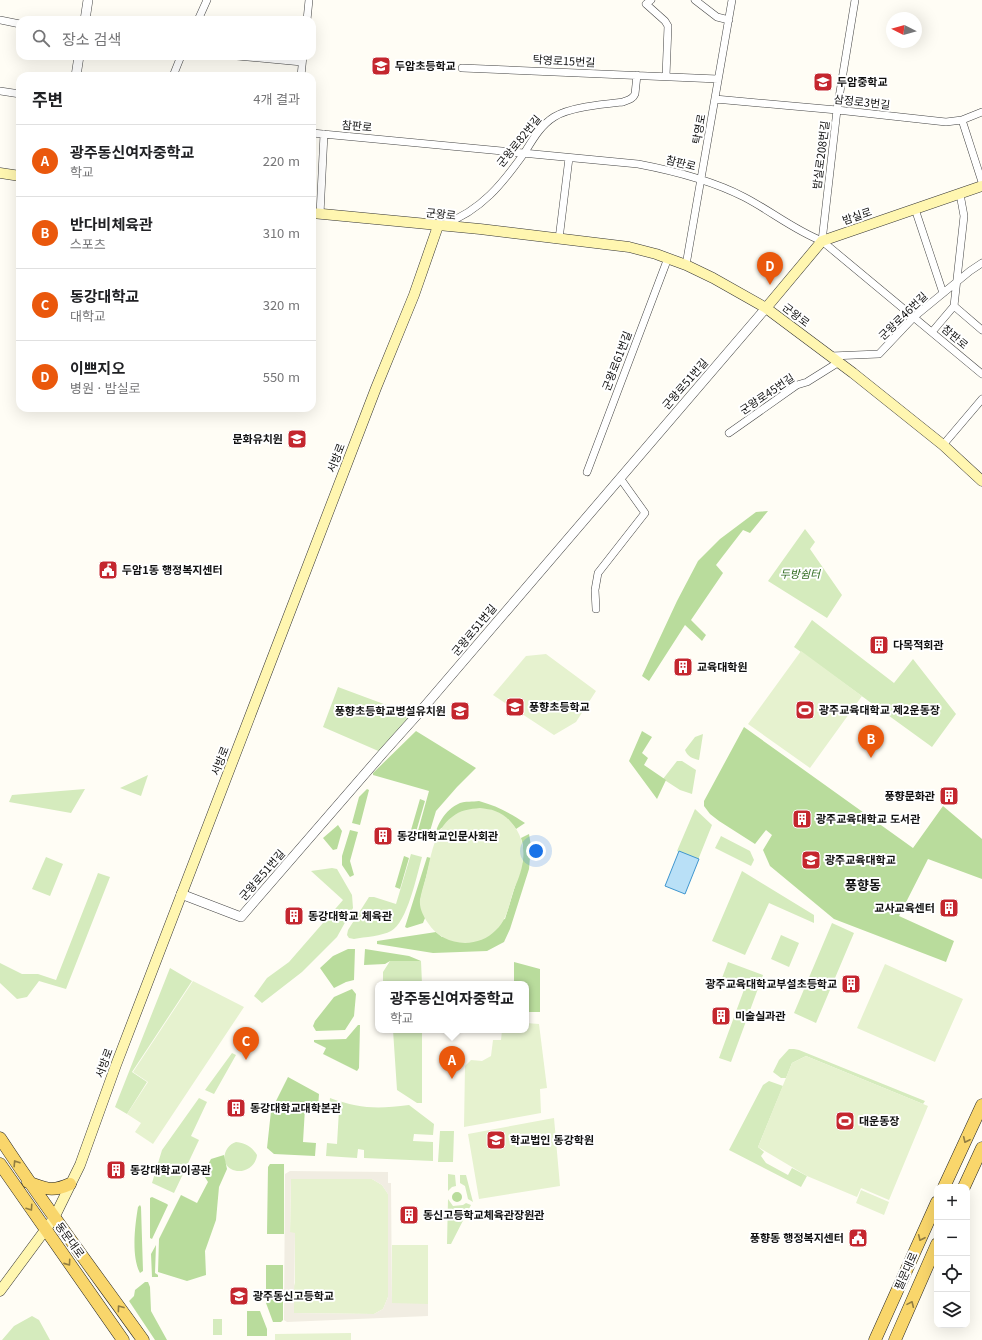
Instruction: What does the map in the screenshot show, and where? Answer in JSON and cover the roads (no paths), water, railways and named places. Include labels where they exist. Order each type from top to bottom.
[{"type":"main road","points":[[0,173],[16,175]]},
{"type":"main road","name":"밤실로","points":[[822,241],[982,186]]},
{"type":"main road","name":"군왕로","points":[[316,214],[559,239],[628,248],[668,258],[686,265],[713,278],[766,308],[835,359],[943,445],[982,481]]},
{"type":"main road","name":"서방로","points":[[0,1291],[46,1231],[80,1165],[181,894],[376,388],[414,295],[438,226]]},
{"type":"main road","points":[[766,308],[822,241]]},
{"type":"main road","points":[[945,1184],[981,1109]]},
{"type":"main road","name":"동문대로","points":[[0,1138],[28,1182],[143,1340]]},
{"type":"main road","points":[[965,1184],[982,1148]]},
{"type":"main road","name":"동문대로","points":[[0,1164],[123,1340]]},
{"type":"main road","points":[[28,1182],[49,1189],[56,1189],[70,1184]]},
{"type":"main road","name":"필문대로","points":[[875,1340],[934,1209]]},
{"type":"main road","name":"필문대로","points":[[896,1340],[934,1251]]},
{"type":"street","points":[[86,16],[88,0]]},
{"type":"street","points":[[200,16],[207,0]]},
{"type":"street","points":[[307,16],[309,0]]},
{"type":"street","points":[[650,0],[646,4],[665,21],[668,26],[666,76]]},
{"type":"street","points":[[695,0],[717,17],[729,20]]},
{"type":"street","name":"탁영로","points":[[686,265],[732,0]]},
{"type":"street","name":"밤실로208번길","points":[[822,241],[838,110],[855,0]]},
{"type":"street","points":[[0,20],[16,23]]},
{"type":"street","points":[[77,72],[78,60]]},
{"type":"street","points":[[175,72],[180,60]]},
{"type":"street","points":[[301,72],[303,60]]},
{"type":"street","name":"탁영로15번길","points":[[462,68],[718,79]]},
{"type":"street","name":"군왕로82번길","points":[[438,226],[458,219],[487,199],[541,128],[554,117],[573,110],[623,102],[634,97],[637,76]]},
{"type":"street","points":[[0,91],[16,93]]},
{"type":"street","name":"삼정로3번길","points":[[715,99],[838,110],[946,122],[962,120],[982,112]]},
{"type":"street","points":[[962,120],[982,182]]},
{"type":"street","name":"참판로","points":[[316,133],[638,164],[701,179],[745,198],[806,234],[822,241],[982,374]]},
{"type":"street","name":"군왕로","points":[[316,214],[324,134]]},
{"type":"street","points":[[559,239],[569,158]]},
{"type":"street","points":[[932,332],[954,306],[958,282],[964,216],[960,194]]},
{"type":"street","name":"군왕로46번길","points":[[915,209],[943,293]]},
{"type":"street","name":"군왕로61번길","points":[[587,472],[668,258]]},
{"type":"street","name":"군왕로46번길","points":[[835,359],[879,354],[914,318],[943,293],[982,264]]},
{"type":"street","points":[[954,306],[982,330]]},
{"type":"street","name":"군왕로51번길","points":[[181,894],[241,917],[418,714],[766,308]]},
{"type":"street","name":"군왕로45번길","points":[[729,433],[797,385],[807,382],[835,359]]},
{"type":"street","points":[[943,445],[982,399]]},
{"type":"street","points":[[596,609],[595,590],[598,573],[645,513],[620,478]]},
{"type":"water","points":[[679,851],[699,859],[685,894],[665,886]]},
{"type":"place","name":"두암초등학교","points":[[381,66]]},
{"type":"place","name":"두암중학교","points":[[823,82]]},
{"type":"place","name":"이쁘지오","points":[[770,285]]},
{"type":"place","name":"문화유치원","points":[[297,439]]},
{"type":"place","name":"두암1동 행정복지센터","points":[[108,570]]},
{"type":"place","name":"다목적회관","points":[[879,645]]},
{"type":"place","name":"교육대학원","points":[[683,667]]},
{"type":"place","name":"풍향초등학교","points":[[515,707]]},
{"type":"place","name":"광주교육대학교 제2운동장","points":[[805,710]]},
{"type":"place","name":"풍향초등학교병설유치원","points":[[460,711]]},
{"type":"place","name":"반다비체육관","points":[[871,758]]},
{"type":"place","name":"풍향문화관","points":[[949,796]]},
{"type":"place","name":"광주교육대학교 도서관","points":[[802,819]]},
{"type":"place","name":"동강대학교인문사회관","points":[[383,836]]},
{"type":"place","name":"광주교육대학교","points":[[811,860]]},
{"type":"place","name":"교사교육센터","points":[[949,908]]},
{"type":"place","name":"동강대학교 체육관","points":[[294,916]]},
{"type":"place","name":"광주교육대학교부설초등학교","points":[[851,984]]},
{"type":"place","name":"미술실과관","points":[[721,1016]]},
{"type":"place","name":"동강대학교","points":[[246,1060]]},
{"type":"place","name":"광주동신여자중학교","points":[[452,1079]]},
{"type":"place","name":"동강대학교대학본관","points":[[236,1108]]},
{"type":"place","name":"대운동장","points":[[845,1121]]},
{"type":"place","name":"학교법인 동강학원","points":[[496,1140]]},
{"type":"place","name":"동강대학교이공관","points":[[116,1170]]},
{"type":"place","name":"동신고등학교체육관장원관","points":[[409,1215]]},
{"type":"place","name":"풍향동 행정복지센터","points":[[858,1238]]},
{"type":"place","name":"광주동신고등학교","points":[[239,1296]]},
{"type":"district","name":"풍향동","points":[[863,885]]},
{"type":"park label","name":"두방쉼터","points":[[800,574]]}]
